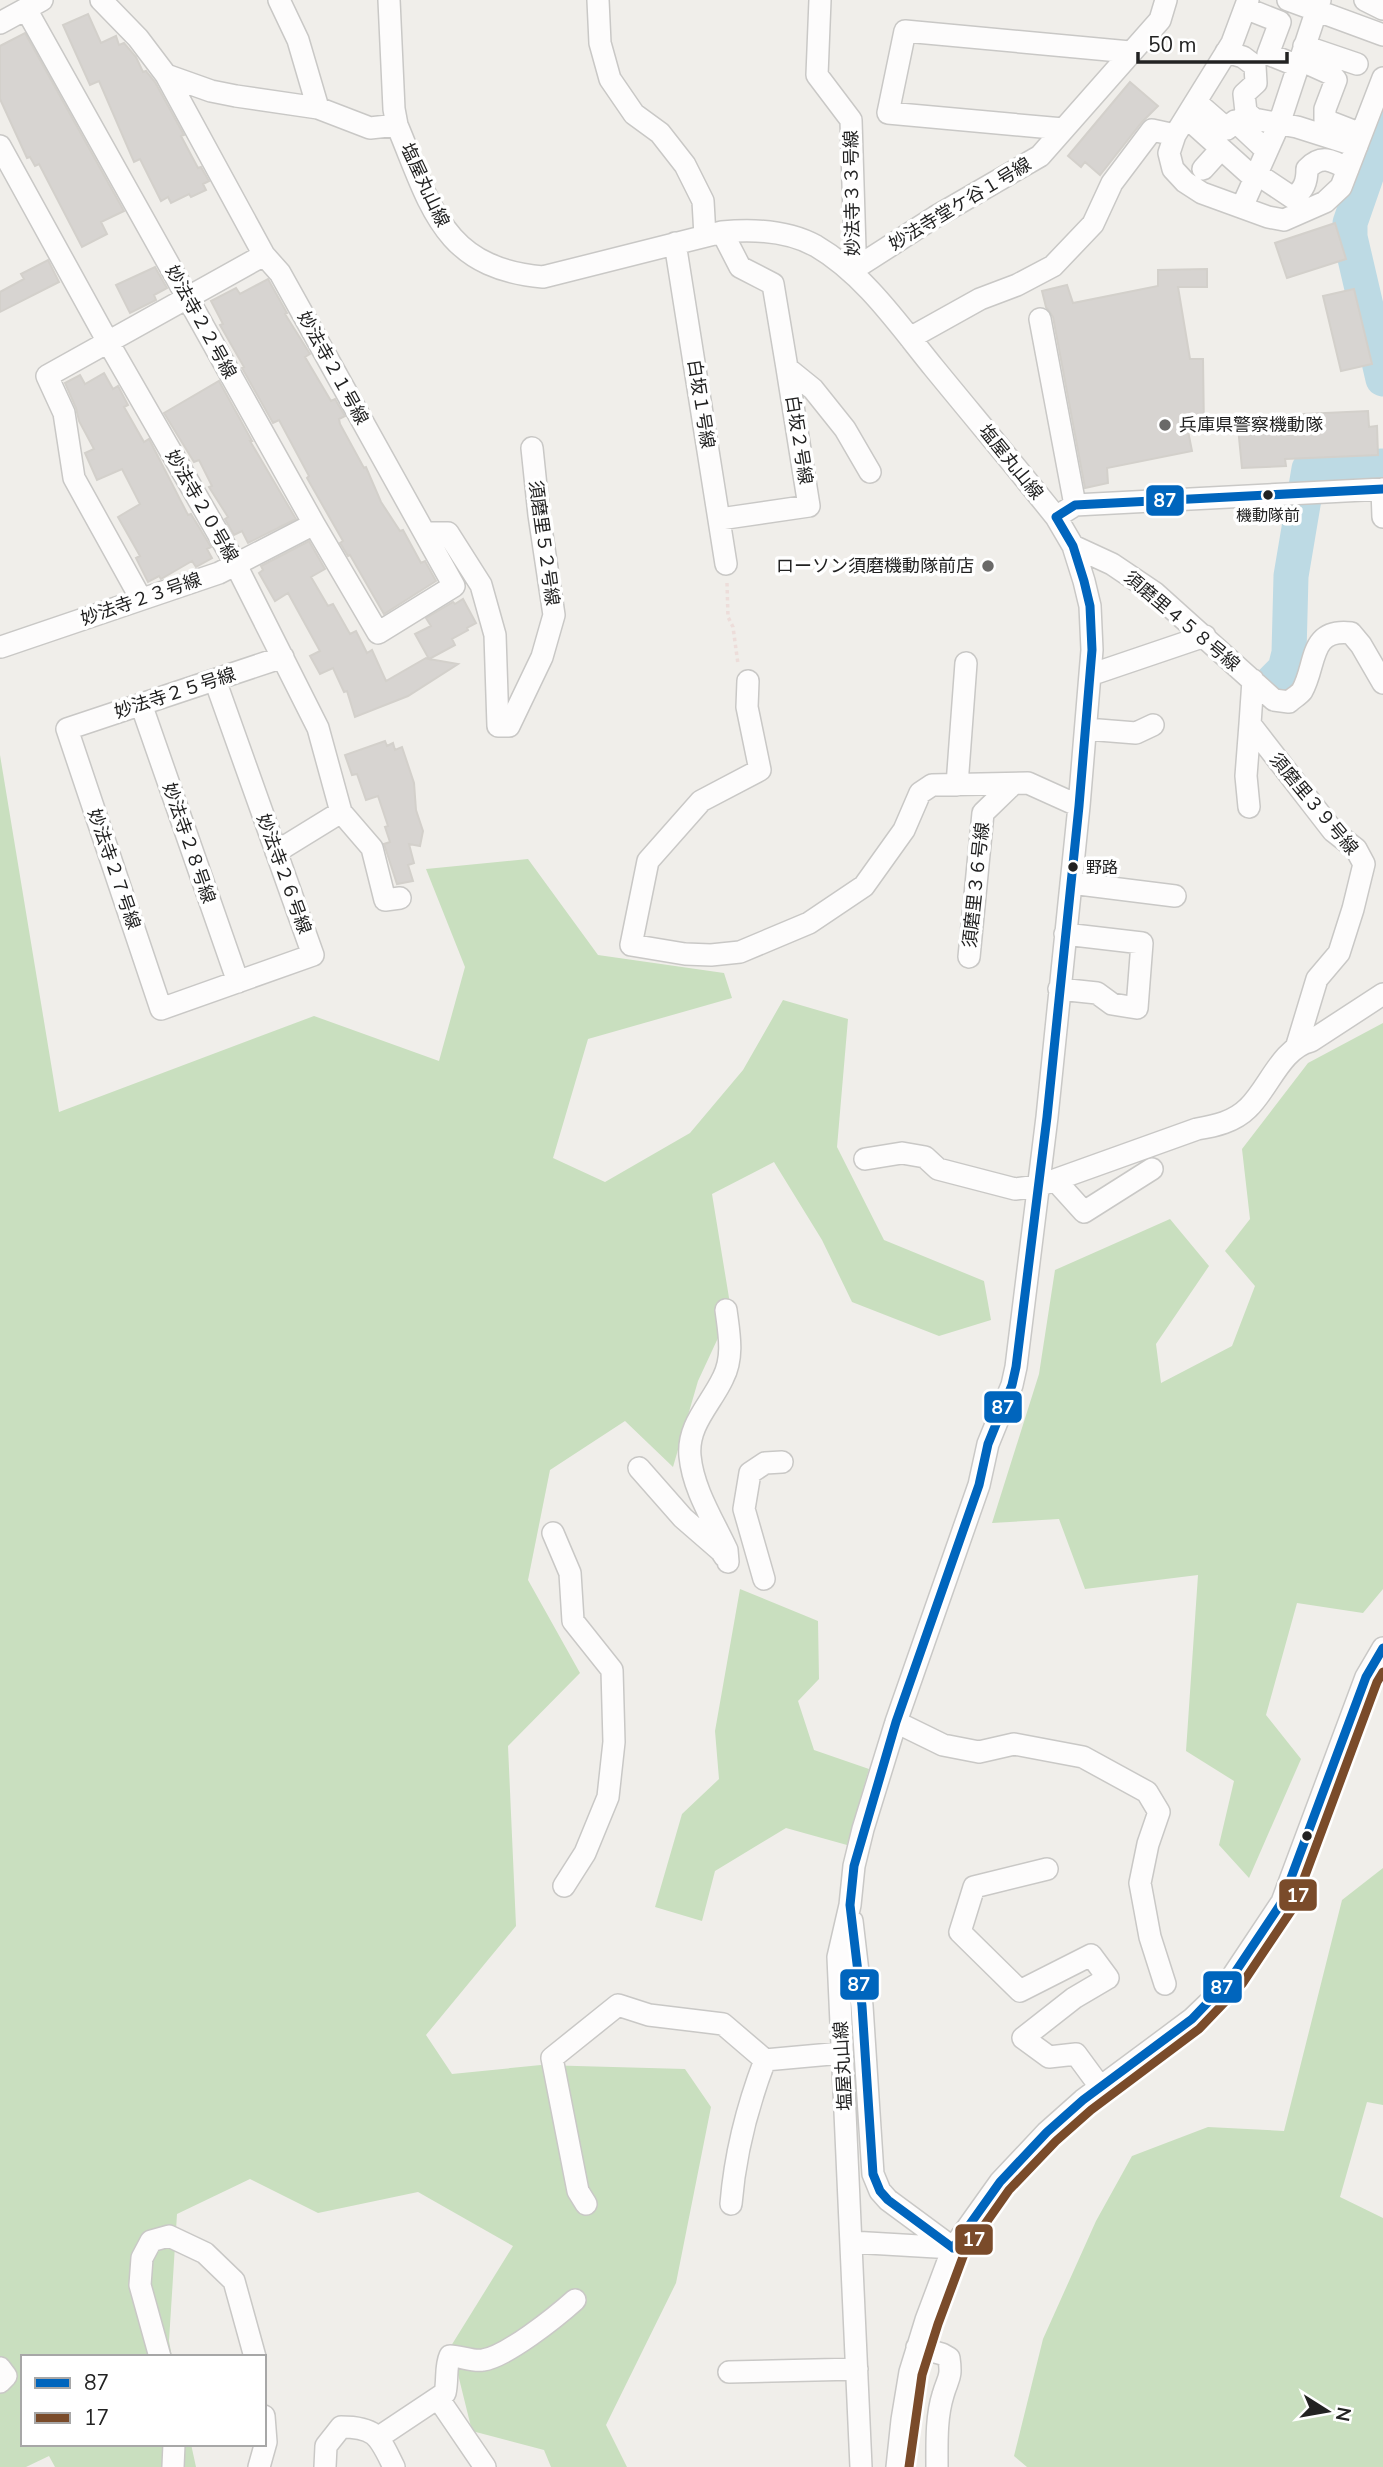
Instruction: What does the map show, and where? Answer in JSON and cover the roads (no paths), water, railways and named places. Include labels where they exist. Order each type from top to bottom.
[{"type":"street","points":[[101,0],[138,38],[166,75],[211,91],[318,108],[369,128],[397,125]]},
{"type":"street","points":[[279,0],[298,40],[318,108]]},
{"type":"street","name":"塩屋丸山線","points":[[389,0],[397,125],[441,223],[463,249],[483,263],[519,275],[543,276],[713,234],[751,229],[785,235],[814,245],[851,271],[910,338],[1056,517],[1073,546],[1090,606],[1092,650],[1086,729],[1059,989],[1046,1183],[1012,1385],[988,1444],[979,1485],[896,1722],[863,1829],[838,1957],[861,2467]]},
{"type":"street","points":[[598,0],[600,43],[610,79],[634,114],[660,133],[685,165],[703,201],[713,234],[740,267],[773,284],[787,368],[813,389],[837,419],[870,472]]},
{"type":"street","name":"妙法寺３３号線","points":[[820,0],[817,75],[851,120],[855,249],[851,271]]},
{"type":"street","name":"妙法寺堂ケ谷１号線","points":[[851,271],[934,217],[1040,156],[1160,20],[1166,0]]},
{"type":"street","points":[[1288,0],[1318,5],[1383,35]]},
{"type":"street","points":[[1365,0],[1383,9]]},
{"type":"street","points":[[0,23],[34,4]]},
{"type":"street","name":"妙法寺２２号線","points":[[34,4],[188,297],[378,633]]},
{"type":"street","points":[[1350,57],[1268,54],[1280,22],[1247,4],[1232,43],[1185,118],[1169,153],[1173,169],[1185,182],[1202,192],[1284,220],[1325,202],[1341,187],[1383,78]]},
{"type":"street","points":[[1242,207],[1279,124],[1318,5]]},
{"type":"street","points":[[1063,129],[888,113],[905,31],[1130,52]]},
{"type":"street","points":[[1226,52],[1243,57],[1255,66],[1256,83],[1244,94],[1246,112],[1254,119],[1279,124],[1309,139],[1359,140]]},
{"type":"street","points":[[1301,57],[1336,79],[1325,109],[1325,120],[1359,140]]},
{"type":"street","name":"妙法寺２１号線","points":[[166,75],[264,255],[280,273],[454,586],[378,633]]},
{"type":"street","points":[[1185,118],[1256,177],[1293,198],[1303,191],[1307,169],[1314,162],[1322,158],[1328,159],[1348,169]]},
{"type":"street","points":[[910,338],[981,299],[1017,285],[1053,266],[1093,225],[1112,183],[1152,130],[1185,118],[1227,129],[1235,121],[1267,151]]},
{"type":"street","name":"妙法寺２０号線","points":[[0,146],[108,342],[235,563],[318,729],[341,812]]},
{"type":"street","points":[[1203,169],[1221,149]]},
{"type":"street","name":"白坂１号線","points":[[675,243],[726,565]]},
{"type":"street","points":[[141,598],[74,478],[64,414],[47,376],[264,255]]},
{"type":"street","points":[[1040,319],[1075,505]]},
{"type":"street","name":"白坂２号線","points":[[720,519],[809,506],[787,368]]},
{"type":"street","name":"須磨里５２号線","points":[[425,533],[448,533],[481,585],[495,635],[498,726],[509,726],[542,657],[554,615],[532,448]]},
{"type":"street","points":[[1056,517],[1075,505],[1382,489],[1383,517]]},
{"type":"street","name":"妙法寺２３号線","points":[[1,647],[219,573],[314,524]]},
{"type":"street","name":"須磨里４５８号線","points":[[1073,546],[1123,571],[1155,593],[1275,700],[1289,702],[1301,693],[1316,648],[1324,638],[1338,631],[1350,633],[1361,645],[1383,683]]},
{"type":"street","points":[[1090,675],[1205,636]]},
{"type":"street","name":"妙法寺２５号線","points":[[67,729],[283,657]]},
{"type":"street","points":[[957,785],[966,663]]},
{"type":"street","name":"妙法寺２６号線","points":[[161,1009],[313,955],[215,680]]},
{"type":"street","points":[[1249,807],[1246,776],[1253,680]]},
{"type":"street","points":[[748,681],[747,707],[760,770],[701,801],[648,861],[631,945],[685,954],[740,952],[809,923],[864,886],[904,830],[920,793],[932,785],[1028,783],[1079,806]]},
{"type":"street","name":"妙法寺２８号線","points":[[141,704],[238,982]]},
{"type":"street","name":"須磨里３９号線","points":[[1250,724],[1333,831],[1356,849],[1364,864],[1339,954],[1317,979],[1297,1045]]},
{"type":"street","points":[[1086,729],[1136,733],[1153,725]]},
{"type":"street","name":"妙法寺２７号線","points":[[67,729],[161,1009]]},
{"type":"street","name":"須磨里３６号線","points":[[969,957],[983,813],[1013,784]]},
{"type":"street","points":[[276,852],[341,812],[372,848],[385,901],[400,898]]},
{"type":"street","points":[[1071,883],[1175,896]]},
{"type":"street","points":[[1059,989],[1097,993],[1112,1004],[1137,1008],[1142,943],[1065,934]]},
{"type":"street","points":[[865,1159],[902,1153],[925,1157],[938,1170],[1015,1189],[1046,1183],[1197,1129],[1223,1124],[1247,1109],[1297,1045],[1311,1041],[1383,994]]},
{"type":"street","points":[[1046,1183],[1084,1212],[1152,1169]]},
{"type":"street","points":[[639,1468],[683,1518],[721,1551],[728,1562],[727,1550],[694,1479],[690,1453],[694,1425],[724,1377],[731,1349],[726,1310]]},
{"type":"street","points":[[764,1579],[744,1509],[750,1473],[765,1463],[782,1462]]},
{"type":"street","points":[[554,1533],[570,1573],[573,1621],[612,1670],[614,1742],[608,1797],[585,1853],[564,1886]]},
{"type":"street","points":[[897,2467],[905,2398],[917,2347],[953,2248],[1020,2158],[1047,2132],[1192,2019],[1217,1995],[1282,1902],[1366,1677],[1383,1648]]},
{"type":"street","points":[[896,1722],[943,1745],[979,1752],[1014,1744],[1083,1757],[1147,1792],[1159,1812],[1148,1844],[1140,1883],[1150,1937],[1165,1984]]},
{"type":"street","points":[[1047,1868],[974,1887],[960,1932],[1020,1991],[1091,1955],[1108,1978],[1074,1998],[1023,2038],[1049,2057],[1076,2054],[1101,2088]]},
{"type":"street","points":[[850,1905],[862,2006],[873,2174],[880,2191],[888,2200],[953,2248]]},
{"type":"street","points":[[586,2204],[578,2191],[552,2058],[618,2005],[649,2015],[723,2024],[765,2060],[842,2053]]},
{"type":"street","points":[[731,2204],[735,2163],[746,2114],[765,2060]]},
{"type":"street","points":[[159,2355],[140,2285],[142,2258],[151,2241],[169,2236],[205,2253],[234,2281],[254,2355]]},
{"type":"street","points":[[850,2242],[953,2248]]},
{"type":"street","points":[[379,2437],[445,2393],[450,2356],[481,2361],[555,2330],[575,2300]]},
{"type":"street","points":[[917,2347],[950,2358],[952,2377],[943,2395],[937,2435],[937,2467]]},
{"type":"street","points":[[0,2368],[6,2376],[0,2382]]},
{"type":"street","points":[[729,2372],[856,2369]]},
{"type":"street","points":[[438,2398],[485,2467]]},
{"type":"street","points":[[325,2467],[326,2446],[341,2427],[360,2427],[379,2437],[394,2467]]},
{"type":"street","points":[[173,2467],[174,2446]]},
{"type":"street","points":[[259,2467],[265,2446]]},
{"type":"waterway","points":[[1383,128],[1350,223],[1350,237],[1383,379]]},
{"type":"waterway","points":[[1270,684],[1285,669],[1289,653],[1291,576],[1309,469],[1383,466]]},
{"type":"place","name":"兵庫県警察機動隊","points":[[1165,425]]},
{"type":"place","name":"機動隊前","points":[[1268,495]]},
{"type":"place","name":"ローソン須磨機動隊前店","points":[[988,566]]},
{"type":"place","name":"野路","points":[[1073,867]]}]
